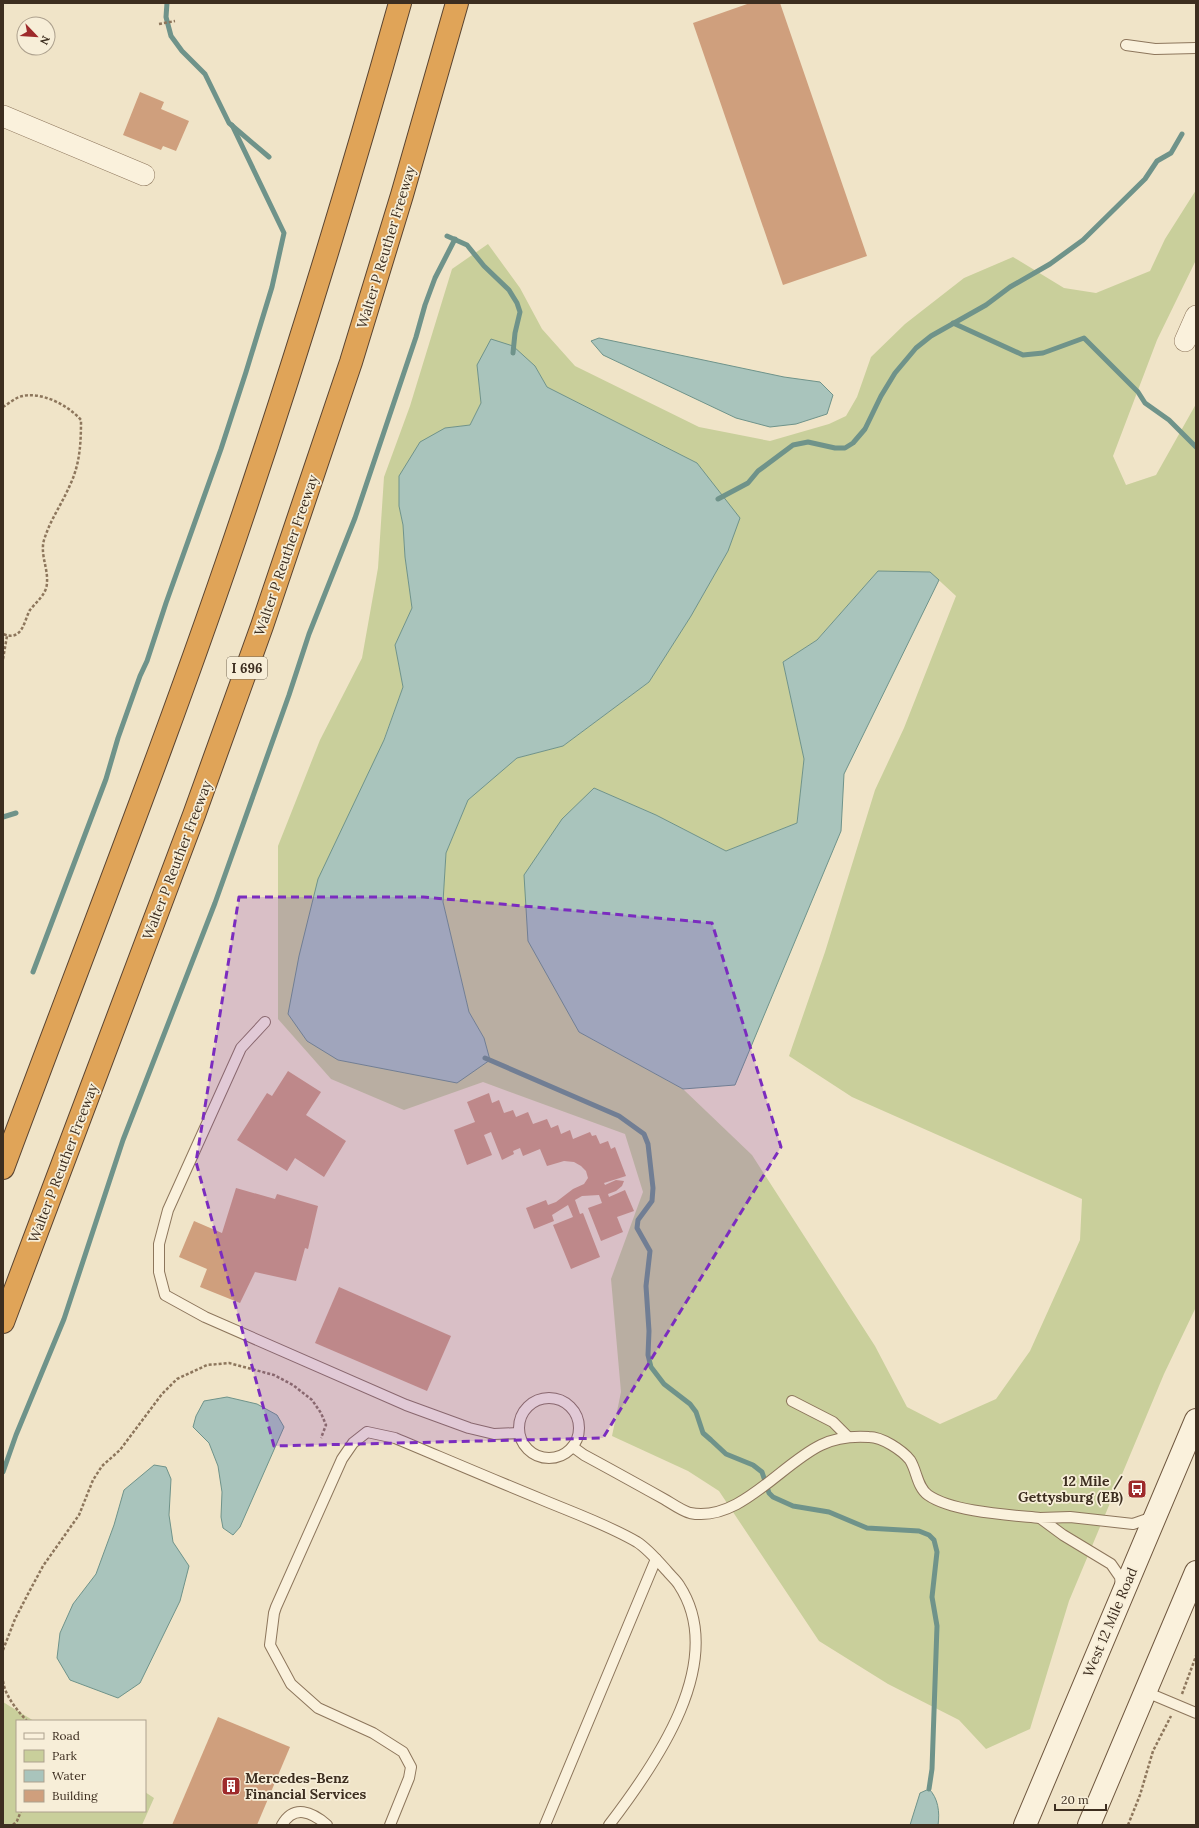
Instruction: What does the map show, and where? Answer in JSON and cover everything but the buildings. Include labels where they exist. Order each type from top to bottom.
[{"type":"highway","points":[[3,1168],[175,709],[244,514],[323,271],[360,148],[400,3]]},
{"type":"highway","name":"Walter P Reuther Freeway","points":[[3,1322],[194,815],[262,626],[351,362],[402,195],[457,3]]},
{"type":"main road","name":"West 12 Mile Road","points":[[1026,1825],[1196,1420]]},
{"type":"main road","points":[[1089,1825],[1196,1572]]},
{"type":"street","points":[[3,116],[144,175]]},
{"type":"street","points":[[1185,341],[1196,316]]},
{"type":"lane","points":[[1126,45],[1155,49],[1196,48]]},
{"type":"lane","points":[[265,1022],[240,1048],[168,1210],[159,1244],[159,1272],[165,1294],[204,1317],[406,1405],[481,1431],[494,1434],[519,1433]]},
{"type":"lane","points":[[545,1398],[554,1398],[563,1401],[571,1407],[579,1424],[579,1435],[568,1452],[558,1457],[548,1459],[529,1451],[522,1443],[519,1433],[519,1423],[522,1414],[528,1406],[545,1398]]},
{"type":"lane","points":[[792,1401],[833,1422],[848,1437]]},
{"type":"lane","points":[[390,1825],[410,1773],[411,1767],[403,1752],[373,1733],[318,1708],[291,1684],[270,1645],[276,1607],[342,1459],[353,1443],[367,1432],[395,1438],[638,1543],[656,1558],[679,1585],[690,1608],[696,1637],[696,1662],[688,1690],[663,1746],[635,1792],[609,1825]]},
{"type":"lane","points":[[572,1447],[690,1513],[715,1513],[740,1503],[799,1457],[822,1444],[848,1437],[870,1437],[890,1444],[909,1460],[918,1482],[927,1494],[939,1501],[981,1512],[1040,1518],[1070,1517],[1133,1524],[1155,1516]]},
{"type":"lane","points":[[1040,1518],[1063,1535],[1111,1564],[1120,1577],[1122,1594]]},
{"type":"lane","points":[[545,1825],[656,1558]]},
{"type":"lane","points":[[1146,1692],[1196,1713]]},
{"type":"lane","points":[[282,1825],[285,1819],[294,1812],[306,1812],[317,1817],[327,1825]]},
{"type":"path","points":[[159,24],[175,21]]},
{"type":"path","points":[[3,407],[20,397],[40,396],[74,412],[81,420],[81,442],[78,464],[70,486],[48,525],[43,542],[43,559],[47,582],[45,592],[30,611],[25,626],[18,633],[7,636],[3,634]]},
{"type":"path","points":[[3,659],[7,636]]},
{"type":"path","points":[[3,1650],[15,1619],[29,1592],[43,1566],[79,1515],[93,1480],[99,1471],[120,1450],[157,1400],[178,1379],[207,1365],[229,1364],[274,1375],[293,1385],[312,1400],[322,1412],[326,1425],[321,1438]]},
{"type":"path","points":[[1128,1825],[1140,1795],[1153,1751],[1177,1705],[1190,1676],[1196,1656]]},
{"type":"path","points":[[3,1681],[4,1688],[17,1710],[26,1720]]},
{"type":"path","points":[[13,1825],[17,1821],[21,1812]]},
{"type":"highlighted area","points":[[239,897],[423,897],[712,923],[781,1147],[603,1438],[274,1446],[196,1162]]},
{"type":"green space","points":[[1196,190],[1196,260],[1157,340],[1113,456],[1126,485],[1156,475],[1196,404],[1196,1307],[1164,1374],[1069,1601],[1030,1729],[986,1749],[959,1720],[888,1684],[819,1641],[719,1491],[688,1471],[612,1436],[621,1392],[611,1279],[643,1192],[625,1134],[483,1082],[404,1110],[331,1079],[278,1019],[278,846],[320,740],[362,658],[378,568],[384,477],[410,406],[452,269],[488,244],[520,288],[542,329],[575,366],[699,427],[770,441],[829,424],[846,416],[857,397],[871,357],[905,324],[964,278],[1013,257],[1064,288],[1096,293],[1150,271],[1165,239]],"holes":[[[477,365],[535,366],[547,387],[697,463],[728,551],[691,616],[649,682],[563,746],[517,758],[468,800],[446,853],[443,902],[469,1012],[484,1038],[407,1073],[338,1060],[384,739],[403,687],[395,645],[412,608],[405,557],[403,525],[399,506],[445,428],[470,425],[481,403]],[[878,571],[930,572],[956,596],[904,728],[875,790],[825,952],[789,1056],[852,1097],[1082,1199],[1080,1240],[1030,1351],[996,1399],[940,1424],[907,1407],[875,1346],[752,1155],[683,1089],[579,1032],[594,788],[656,815],[726,851],[797,823],[804,759],[783,662],[817,640]]]},
{"type":"green space","points":[[3,1702],[32,1720],[16,1720],[16,1812],[146,1812],[146,1793],[154,1798],[142,1825],[3,1825]]},
{"type":"water","points":[[599,338],[784,377],[820,382],[833,395],[827,414],[796,424],[770,427],[736,418],[603,355],[591,341]]},
{"type":"water","points":[[491,339],[513,346],[535,366],[547,387],[697,463],[740,518],[728,551],[691,616],[649,682],[563,746],[517,758],[468,800],[446,853],[443,902],[469,1012],[484,1038],[490,1060],[457,1083],[338,1060],[307,1041],[288,1014],[299,956],[318,879],[384,740],[403,687],[395,645],[412,608],[405,557],[403,525],[399,506],[399,476],[420,442],[445,428],[470,425],[481,403],[477,365]]},
{"type":"water","points":[[878,571],[930,572],[939,580],[844,774],[841,831],[735,1085],[683,1089],[579,1032],[528,941],[524,875],[562,819],[594,788],[656,815],[726,851],[797,823],[804,759],[783,662],[817,640]]},
{"type":"water","points":[[227,1397],[257,1404],[277,1415],[284,1427],[240,1527],[233,1535],[223,1528],[221,1517],[222,1492],[218,1466],[209,1443],[193,1427],[196,1416],[204,1401]]},
{"type":"water","points":[[154,1465],[166,1467],[171,1479],[169,1515],[173,1542],[189,1566],[180,1601],[140,1683],[118,1698],[70,1680],[57,1658],[60,1633],[73,1604],[96,1574],[114,1525],[124,1490]]},
{"type":"water","points":[[929,1789],[938,1806],[938,1825],[910,1825],[920,1793]]},
{"type":"waterway","points":[[167,3],[166,17],[171,36],[182,51],[205,74],[229,123],[269,157]]},
{"type":"waterway","points":[[33,972],[106,779],[118,738],[140,676],[147,661],[221,449],[272,287],[284,233],[232,125]]},
{"type":"waterway","points":[[718,499],[748,483],[758,471],[793,445],[808,442],[835,448],[845,448],[853,443],[865,429],[881,396],[895,373],[916,348],[931,336],[986,305],[1010,287],[1050,264],[1083,240],[1145,179],[1157,161],[1171,153],[1182,134]]},
{"type":"waterway","points":[[447,236],[467,245],[484,266],[509,290],[517,303],[520,312],[515,333],[513,353]]},
{"type":"waterway","points":[[3,1472],[16,1435],[64,1319],[123,1140],[215,903],[289,695],[309,634],[355,518],[416,337],[425,305],[435,278],[455,239]]},
{"type":"waterway","points":[[953,323],[1023,355],[1043,353],[1084,338],[1138,392],[1145,403],[1169,420],[1196,447]]},
{"type":"waterway","points":[[3,817],[16,813]]},
{"type":"waterway","points":[[485,1058],[619,1116],[644,1134],[648,1144],[653,1188],[652,1201],[638,1220],[637,1228],[650,1251],[646,1286],[649,1331],[648,1355],[651,1367],[664,1384],[690,1404],[696,1412],[703,1433],[726,1454],[753,1465],[762,1472],[769,1493],[773,1497],[793,1506],[829,1512],[867,1528],[919,1531],[929,1535],[934,1540],[937,1552],[932,1597],[937,1626],[932,1769],[929,1789]]},
{"type":"place","name":"12 Mile / Gettysburg (EB)","points":[[1137,1489]]},
{"type":"place","name":"Mercedes-Benz Financial Services","points":[[231,1786]]}]
